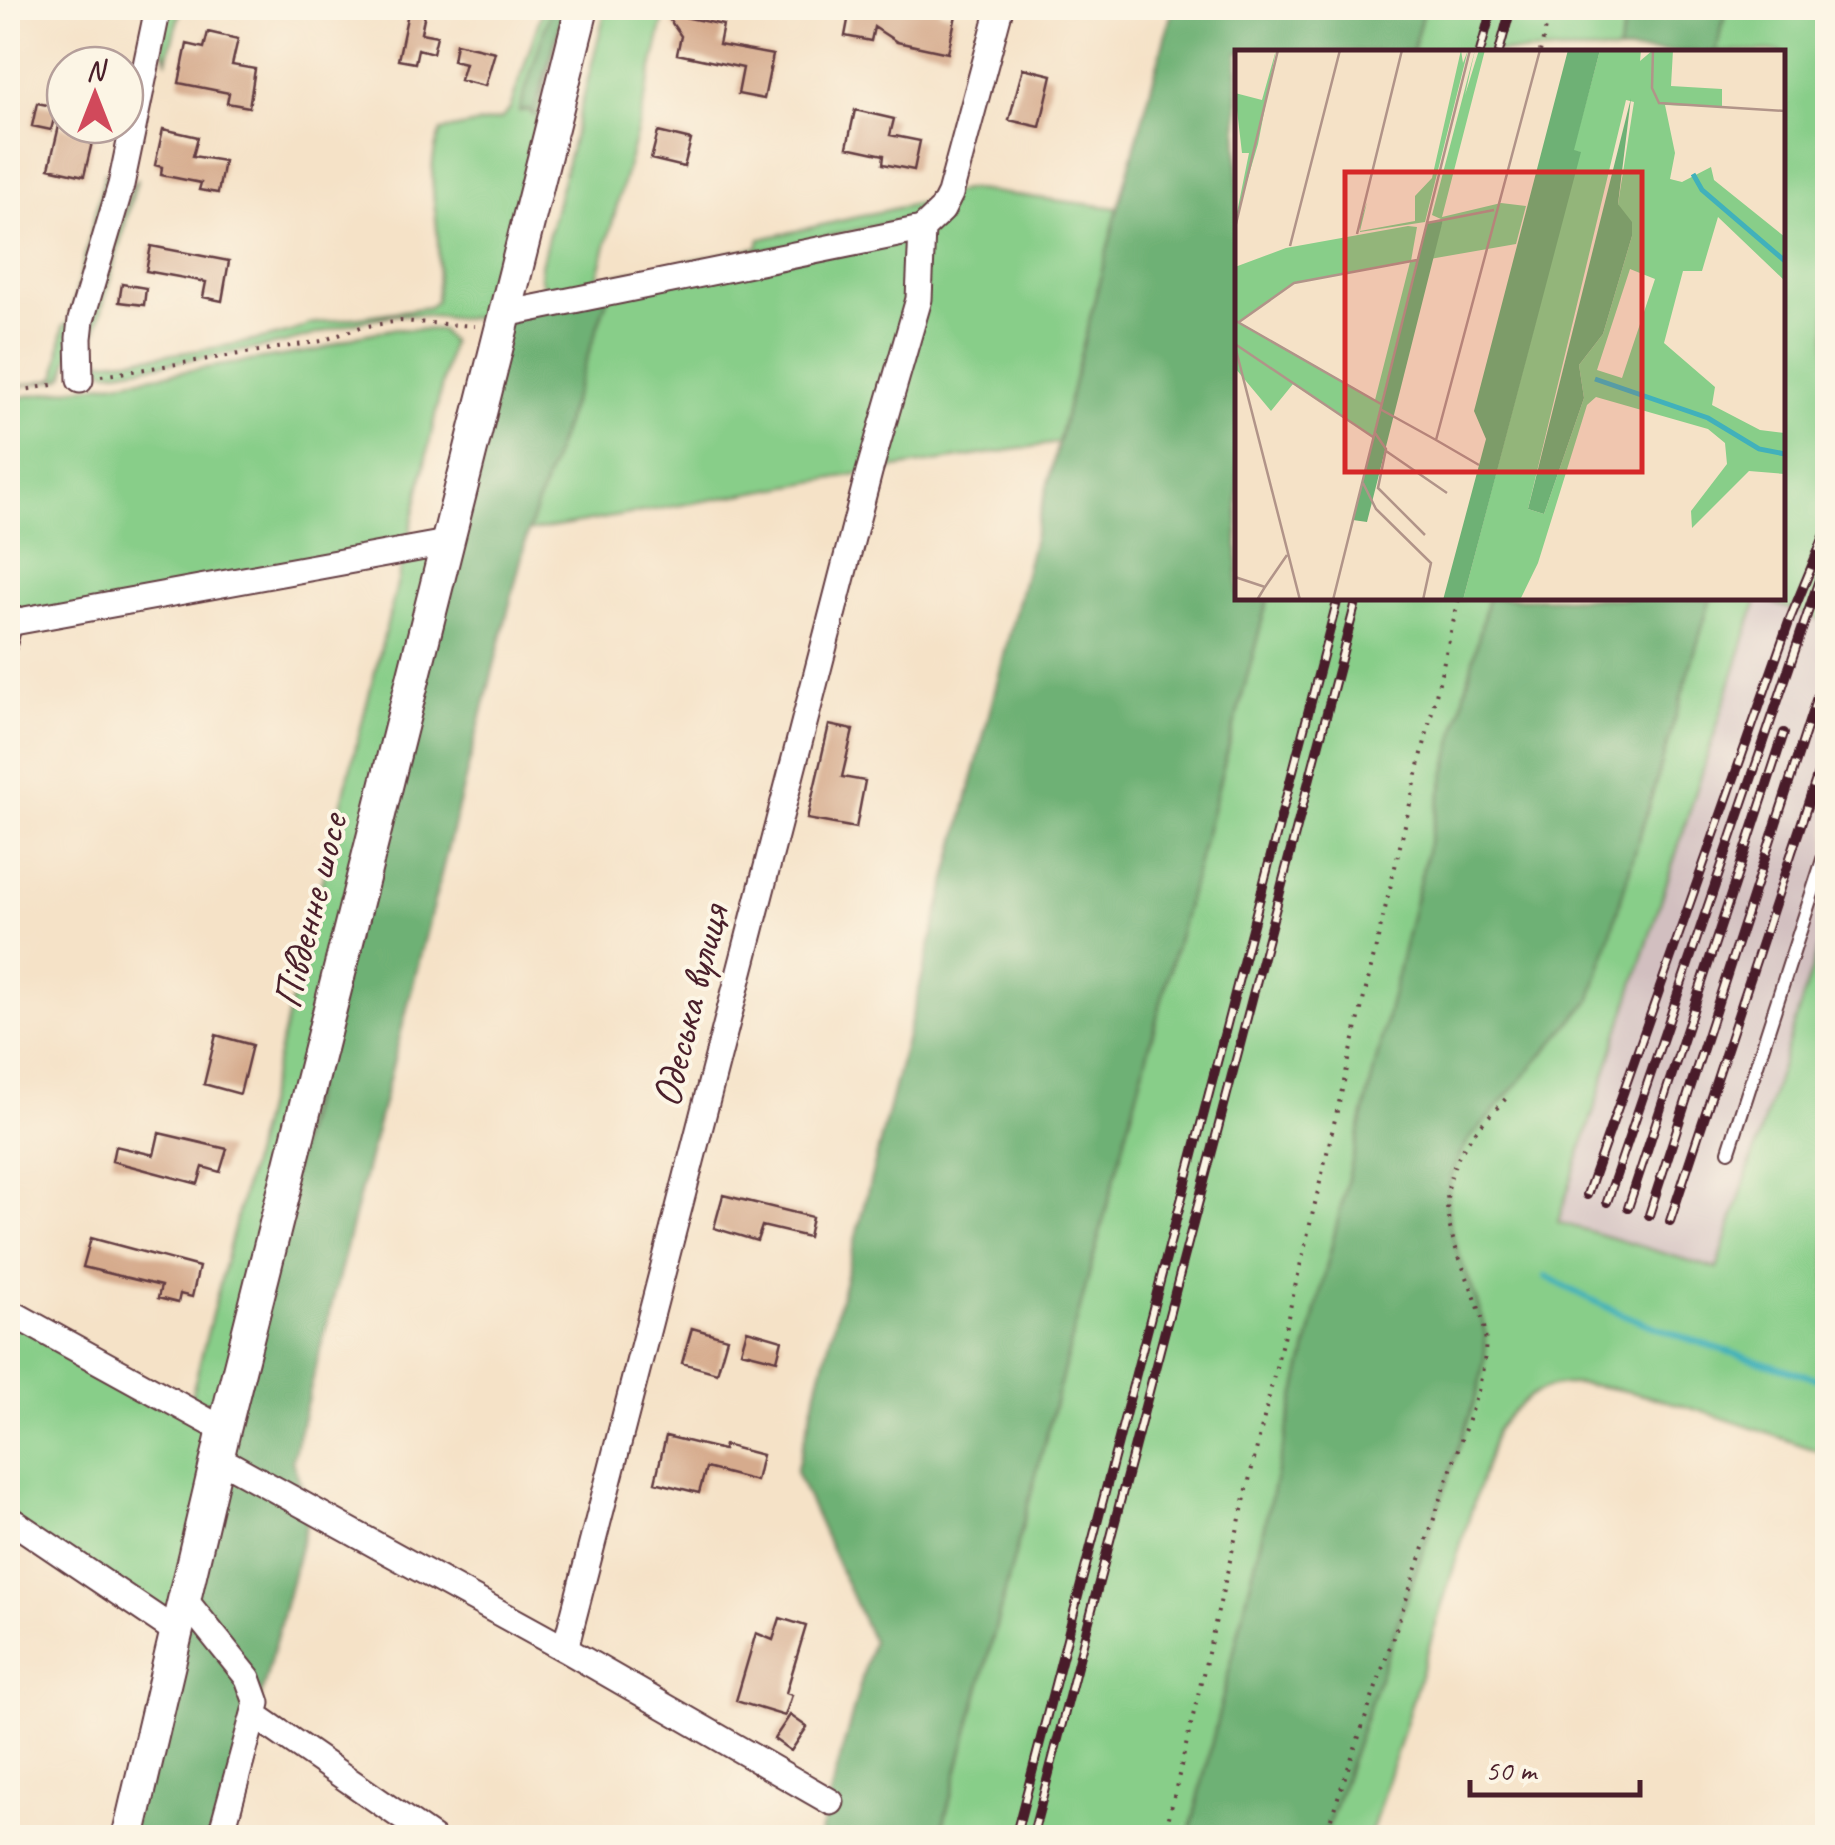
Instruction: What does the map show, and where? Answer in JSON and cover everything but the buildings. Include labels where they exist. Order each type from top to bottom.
[{"type":"street","points":[[80,380],[78,338],[125,168],[158,8]]},
{"type":"street","name":"Південне шосе","points":[[128,1838],[221,1444],[582,8]]},
{"type":"street","points":[[503,324],[922,228],[942,210],[950,194],[1000,8]]},
{"type":"street","name":"Одеська вулиця","points":[[565,1649],[869,472],[919,299],[922,228]]},
{"type":"street","points":[[12,622],[446,542]]},
{"type":"street","points":[[8,1312],[565,1649],[831,1802]]},
{"type":"street","points":[[8,1518],[181,1616],[248,1678],[255,1692],[256,1716],[220,1838]]},
{"type":"street","points":[[256,1716],[432,1838]]},
{"type":"lane","points":[[8,654],[12,622]]},
{"type":"lane","points":[[1729,1151],[1828,844]]},
{"type":"path","points":[[1540,50],[1551,8]]},
{"type":"path","points":[[8,393],[322,341],[361,327],[400,321],[503,324]]},
{"type":"path","points":[[1164,1838],[1459,600]]},
{"type":"path","points":[[1324,1838],[1478,1392],[1485,1357],[1484,1326],[1446,1216],[1448,1188],[1457,1159],[1468,1141],[1510,1094]]},
{"type":"shaded area","points":[[1757,600],[1827,622],[1827,921],[1717,1269],[1557,1222]]},
{"type":"green space","points":[[165,8],[181,8],[167,60],[162,46]]},
{"type":"green space","points":[[543,8],[551,8],[520,111],[529,110],[541,95],[565,8],[489,315],[382,317],[284,343],[115,371],[106,371],[90,361],[84,342],[137,180],[92,346],[98,361],[207,349],[270,337],[309,324],[429,307],[436,301],[438,251],[432,173],[441,131],[501,119],[510,109]]},
{"type":"green space","points":[[551,8],[565,8],[533,115],[529,110],[519,111]]},
{"type":"green space","points":[[606,8],[666,8],[597,279],[758,247],[760,239],[932,200],[938,194],[957,108],[960,117],[944,190],[921,216],[558,295],[544,286],[541,265]]},
{"type":"green space","points":[[1173,8],[1424,8],[1413,50],[1235,50],[1235,600],[1267,600],[940,1837],[819,1837],[872,1641],[796,1472],[1118,208]]},
{"type":"green space","points":[[1424,8],[1629,8],[1618,50],[1413,50]]},
{"type":"green space","points":[[1629,8],[1727,8],[1716,50],[1618,50]]},
{"type":"green space","points":[[1727,8],[1827,8],[1827,622],[1765,600],[1785,600],[1785,50],[1716,50]]},
{"type":"green space","points":[[105,173],[111,180],[65,375],[8,388],[57,375],[63,326],[69,322]]},
{"type":"green space","points":[[967,189],[1118,208],[1058,443],[528,532],[609,293],[899,235],[950,194]]},
{"type":"green space","points":[[609,293],[528,532],[292,1461],[310,1509],[220,1837],[128,1838],[505,314]]},
{"type":"green space","points":[[392,329],[440,330],[451,342],[406,551],[446,543],[177,1632],[8,1518],[8,1312],[188,1409],[405,553],[8,623],[8,399],[319,350]]},
{"type":"green space","points":[[1267,600],[1488,600],[1189,1837],[940,1838]]},
{"type":"green space","points":[[1488,600],[1710,600],[1591,999],[1468,1141],[1455,1167],[1448,1191],[1448,1212],[1485,1331],[1482,1374],[1324,1837],[1189,1837]]},
{"type":"green space","points":[[1710,600],[1757,600],[1558,1222],[1717,1269],[1827,921],[1827,1454],[1686,1407],[1606,1387],[1549,1387],[1526,1400],[1496,1431],[1370,1837],[1324,1838],[1482,1374],[1485,1331],[1451,1233],[1448,1212],[1448,1191],[1455,1167],[1468,1141],[1591,999]]},
{"type":"waterway","points":[[1546,1276],[1648,1324],[1828,1382]]},
{"type":"railway","points":[[1481,50],[1492,8]]},
{"type":"railway","points":[[1500,50],[1511,8]]},
{"type":"railway","points":[[1587,1195],[1790,619],[1828,527]]},
{"type":"railway","points":[[1607,1202],[1820,577]]},
{"type":"railway","points":[[1015,1838],[1337,600]]},
{"type":"railway","points":[[1032,1838],[1356,600]]},
{"type":"railway","points":[[1649,1215],[1828,663]]},
{"type":"railway","points":[[1628,1208],[1784,733]]},
{"type":"railway","points":[[1670,1221],[1828,743]]}]
